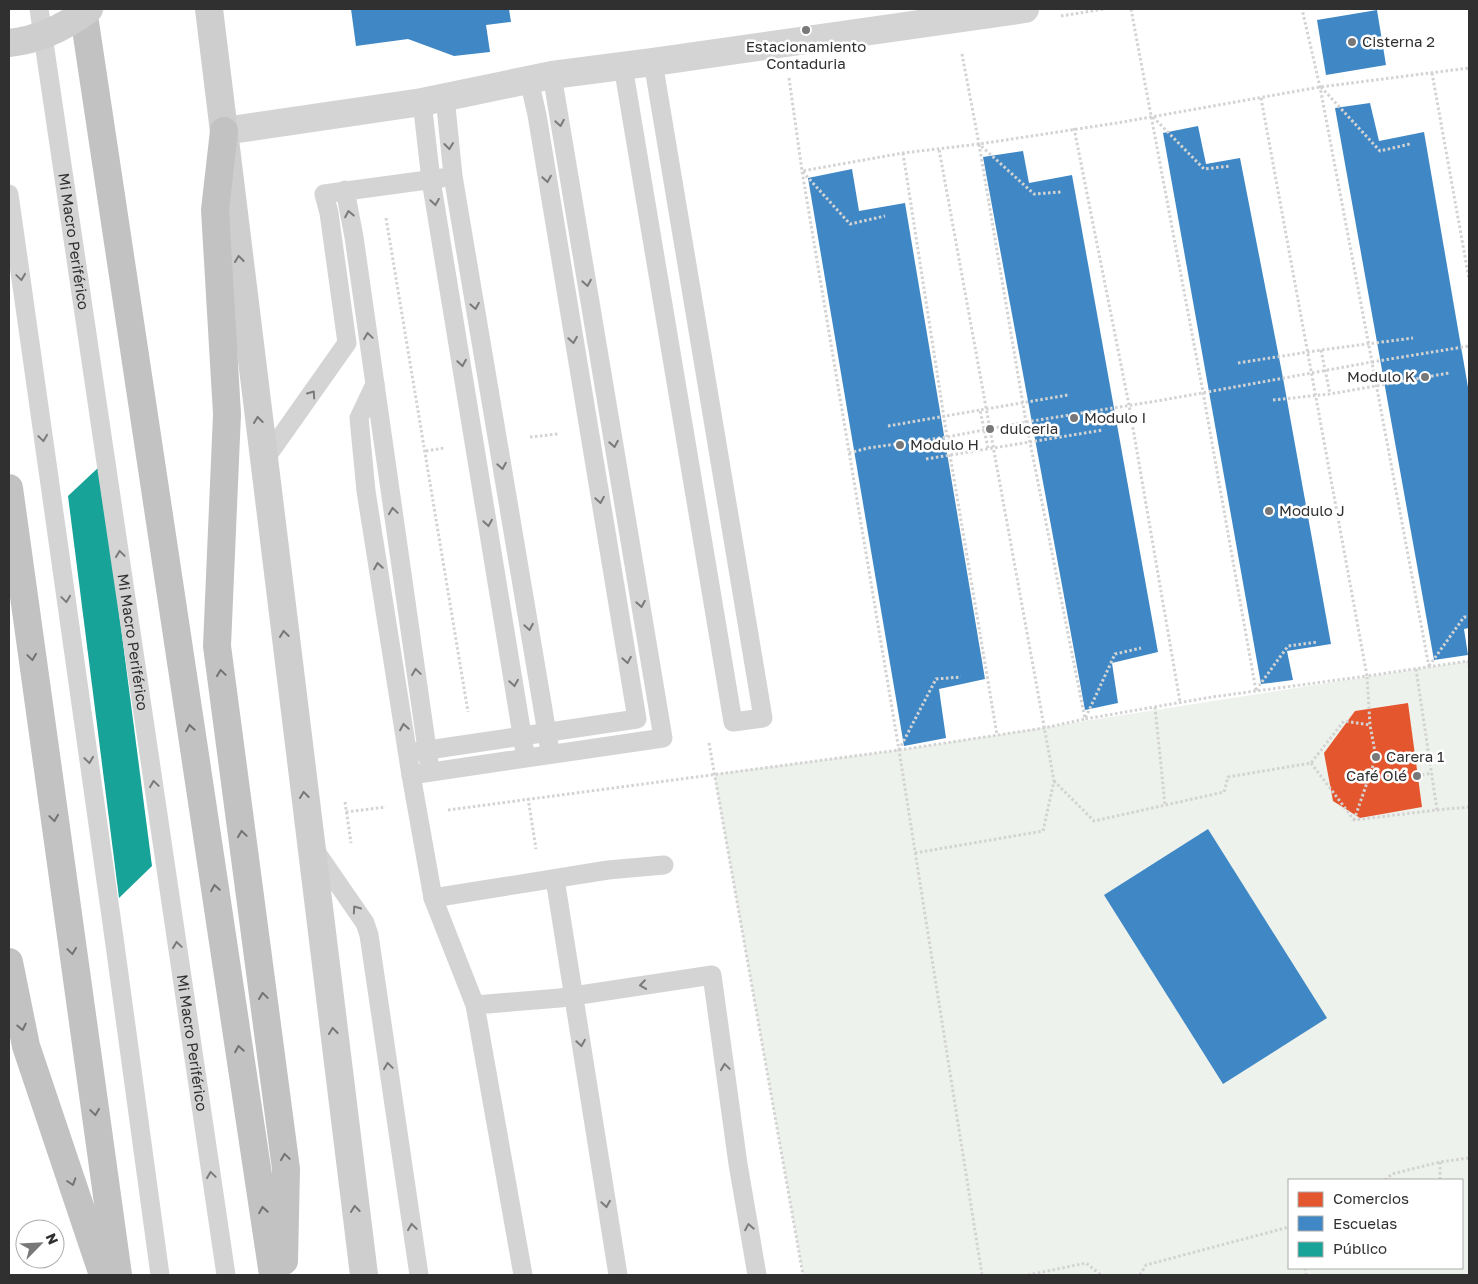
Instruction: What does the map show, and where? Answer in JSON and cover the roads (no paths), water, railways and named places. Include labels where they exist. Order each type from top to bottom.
[{"type":"highway","points":[[83,9],[274,1275]]},
{"type":"highway","points":[[224,131],[216,210],[227,414],[217,646],[286,1169],[284,1275]]},
{"type":"highway","points":[[9,488],[118,1275]]},
{"type":"highway","points":[[9,962],[26,1046],[103,1275]]},
{"type":"main road","points":[[9,43],[32,39],[49,33],[71,22],[88,9]]},
{"type":"main road","points":[[209,9],[364,1275]]},
{"type":"street","points":[[224,131],[433,100],[541,77],[1025,9]]},
{"type":"lane","name":"Mi Macro Periférico","points":[[38,9],[226,1275]]},
{"type":"lane","points":[[623,66],[732,722],[762,718],[653,62]]},
{"type":"lane","points":[[408,754],[637,719],[537,115],[541,77]]},
{"type":"lane","points":[[411,775],[663,738],[541,77]]},
{"type":"lane","points":[[433,100],[453,176],[551,754]]},
{"type":"lane","points":[[433,100],[431,180],[526,757]]},
{"type":"lane","points":[[263,462],[347,343],[330,221],[324,194],[453,176]]},
{"type":"lane","points":[[344,190],[354,237],[430,772]]},
{"type":"lane","points":[[9,194],[160,1275]]},
{"type":"lane","points":[[375,384],[359,418],[360,444],[411,775],[433,898],[476,1005],[523,1275]]},
{"type":"lane","points":[[310,843],[365,923],[367,929],[419,1275]]},
{"type":"lane","points":[[433,898],[608,870],[664,864]]},
{"type":"lane","points":[[555,879],[618,1275]]},
{"type":"lane","points":[[476,1005],[560,998],[712,974],[738,1164],[757,1275]]},
{"type":"place","name":"Estacionamiento Contaduria","points":[[806,30]]},
{"type":"place","name":"Cisterna 2","points":[[1352,42]]},
{"type":"place","name":"Modulo K","points":[[1425,377]]},
{"type":"place","name":"Modulo I","points":[[1074,418]]},
{"type":"place","name":"dulceria","points":[[990,429]]},
{"type":"place","name":"Modulo H","points":[[900,445]]},
{"type":"place","name":"Modulo J","points":[[1269,511]]},
{"type":"place","name":"Carera 1","points":[[1376,757]]},
{"type":"place","name":"Café Olé","points":[[1417,776]]}]
